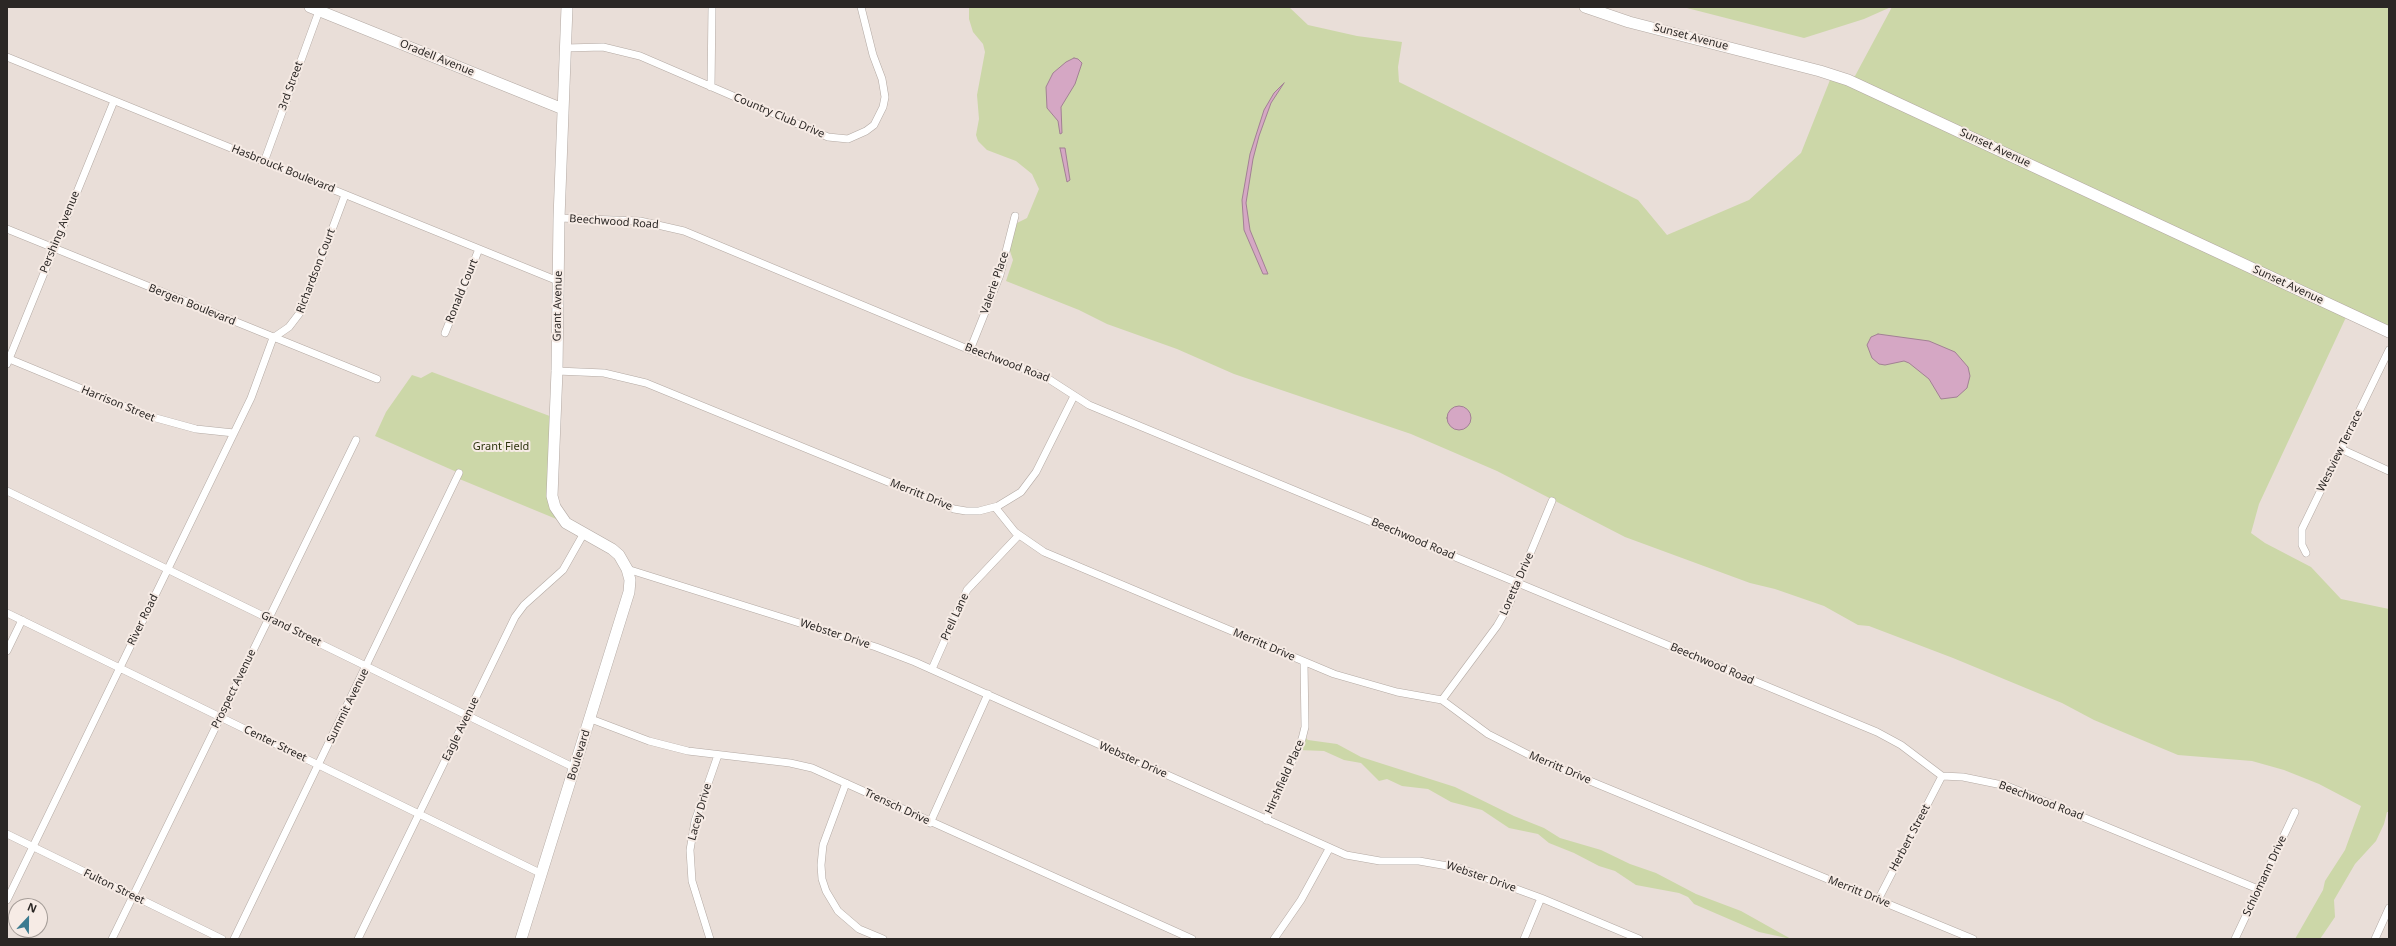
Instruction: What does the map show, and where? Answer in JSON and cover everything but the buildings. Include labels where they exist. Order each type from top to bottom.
[{"type":"street","name":"Grant Avenue","points":[[567,7],[559,218],[557,371],[552,496],[555,506],[566,523],[612,549],[619,555],[627,569]]},
{"type":"street","points":[[711,87],[712,7]]},
{"type":"street","name":"Country Club Drive","points":[[566,48],[597,47],[622,50],[640,56],[828,137],[848,138],[866,131],[879,117],[884,107],[885,88],[873,55],[861,7]]},
{"type":"street","name":"Sunset Avenue","points":[[1585,7],[1630,22],[1820,71],[1851,82],[2389,332]]},
{"type":"street","name":"Oradell Avenue","points":[[320,9],[563,109]]},
{"type":"street","name":"3rd Street","points":[[264,162],[320,9]]},
{"type":"street","name":"Hasbrouck Boulevard","points":[[7,57],[558,281]]},
{"type":"street","name":"Pershing Avenue","points":[[8,360],[52,248],[114,101]]},
{"type":"street","name":"Richardson Court","points":[[273,338],[289,328],[302,310],[345,194]]},
{"type":"street","name":"Valerie Place","points":[[970,350],[1000,275],[1015,216]]},
{"type":"street","name":"Beechwood Road","points":[[559,218],[640,221],[684,231],[970,350],[1044,376],[1089,405],[1877,732],[1907,749],[1942,776],[1969,778],[2007,786],[2258,889]]},
{"type":"street","name":"Bergen Boulevard","points":[[7,229],[377,379]]},
{"type":"street","name":"Ronald Court","points":[[445,333],[479,249]]},
{"type":"street","name":"River Road","points":[[7,900],[251,398],[273,338]]},
{"type":"street","name":"Westview Terrace","points":[[2306,554],[2302,545],[2302,529],[2389,350]]},
{"type":"street","name":"Harrison Street","points":[[8,360],[168,423],[196,429],[234,433]]},
{"type":"street","name":"Merritt Drive","points":[[557,371],[604,373],[646,383],[954,509],[979,511],[995,507],[1018,536],[1044,552],[1304,662],[1365,684],[1397,692],[1442,700],[1488,734],[1539,760],[1973,939]]},
{"type":"street","points":[[995,507],[1010,500],[1030,483],[1074,396]]},
{"type":"street","name":"Prospect Avenue","points":[[112,939],[356,440]]},
{"type":"street","points":[[2341,449],[2389,471]]},
{"type":"street","name":"Summit Avenue","points":[[234,939],[367,667],[459,473]]},
{"type":"street","name":"Grand Street","points":[[7,491],[575,768]]},
{"type":"street","name":"Loretta Drive","points":[[1442,700],[1497,626],[1519,583],[1552,501]]},
{"type":"street","name":"Eagle Avenue","points":[[358,939],[515,617],[524,605],[562,570],[584,533]]},
{"type":"street","name":"Prell Lane","points":[[932,669],[967,590],[1018,536]]},
{"type":"street","name":"Webster Drive","points":[[627,569],[876,647],[932,669],[1329,849],[1362,859],[1419,861],[1446,864],[1541,898],[1639,939]]},
{"type":"street","name":"Boulevard","points":[[521,939],[591,719],[629,592],[627,569]]},
{"type":"street","name":"Center Street","points":[[7,613],[542,874]]},
{"type":"street","points":[[7,651],[22,620]]},
{"type":"street","name":"Hirshfield Place","points":[[1266,820],[1303,735],[1304,662]]},
{"type":"street","points":[[930,823],[988,694]]},
{"type":"street","name":"Trensch Drive","points":[[591,719],[648,742],[718,755],[790,763],[812,768],[846,782],[930,823],[1192,939]]},
{"type":"street","name":"Lacey Drive","points":[[710,939],[692,881],[690,850],[695,821],[718,755]]},
{"type":"street","name":"Herbert Street","points":[[1878,900],[1942,776]]},
{"type":"street","points":[[846,782],[823,845],[821,865],[822,879],[826,891],[838,911],[859,928],[883,939]]},
{"type":"street","name":"Schlomann Drive","points":[[2235,939],[2295,812]]},
{"type":"street","name":"Fulton Street","points":[[7,834],[222,939]]},
{"type":"street","points":[[1274,939],[1301,900],[1329,849]]},
{"type":"street","points":[[1524,939],[1541,898]]},
{"type":"street","points":[[2375,939],[2389,908]]},
{"type":"green space","points":[[969,7],[1289,7],[1308,25],[1357,36],[1402,42],[1398,67],[1399,82],[1638,200],[1667,235],[1749,200],[1801,153],[1832,75],[1848,80],[1855,76],[1892,7],[2389,7],[2389,332],[2348,313],[2259,504],[2251,533],[2265,543],[2311,567],[2341,599],[2389,609],[2389,812],[2387,812],[2384,824],[2376,841],[2355,864],[2334,900],[2335,917],[2320,939],[2295,939],[2323,890],[2325,881],[2345,850],[2361,806],[2319,784],[2284,770],[2252,761],[2178,755],[2094,720],[2062,703],[1953,658],[1869,626],[1858,625],[1824,606],[1775,589],[1750,583],[1625,537],[1497,471],[1411,434],[1234,374],[1177,349],[1107,324],[1079,310],[1006,281],[1013,260],[1008,245],[1013,225],[1027,218],[1039,189],[1032,174],[1016,161],[987,150],[978,141],[976,135],[979,119],[977,95],[985,52],[983,44],[973,32],[969,19]]},
{"type":"green space","points":[[1683,7],[1891,7],[1864,19],[1804,38]]},
{"type":"green space","name":"Grant Field","points":[[432,372],[555,418],[551,485],[566,523],[457,478],[459,473],[375,436],[386,412],[412,375],[421,378]]},
{"type":"green space","points":[[1303,735],[1308,740],[1337,744],[1361,757],[1455,787],[1514,816],[1544,828],[1560,838],[1601,850],[1630,864],[1656,873],[1696,894],[1741,911],[1791,939],[1759,932],[1694,904],[1688,897],[1679,893],[1636,885],[1615,871],[1599,866],[1574,853],[1549,843],[1538,834],[1509,828],[1482,810],[1451,802],[1428,789],[1402,786],[1387,779],[1379,781],[1361,763],[1344,760],[1324,751],[1299,750]]},
{"type":"shaded area","points":[[1074,58],[1078,59],[1082,63],[1075,84],[1061,107],[1062,133],[1060,134],[1058,121],[1047,108],[1046,87],[1053,73],[1066,62]]},
{"type":"shaded area","points":[[1284,83],[1271,103],[1259,136],[1253,159],[1246,203],[1250,230],[1268,274],[1263,274],[1244,230],[1242,200],[1250,154],[1264,110],[1274,93]]},
{"type":"shaded area","points":[[1060,148],[1065,148],[1070,180],[1067,182]]},
{"type":"shaded area","points":[[1878,334],[1929,341],[1955,352],[1968,367],[1970,376],[1967,388],[1957,397],[1941,399],[1929,379],[1909,363],[1904,361],[1885,365],[1879,364],[1872,358],[1867,345],[1871,337]]},
{"type":"shaded area","points":[[1459,406],[1464,407],[1470,413],[1470,423],[1464,429],[1459,430],[1454,429],[1448,423],[1447,418],[1448,413],[1454,407]]}]
